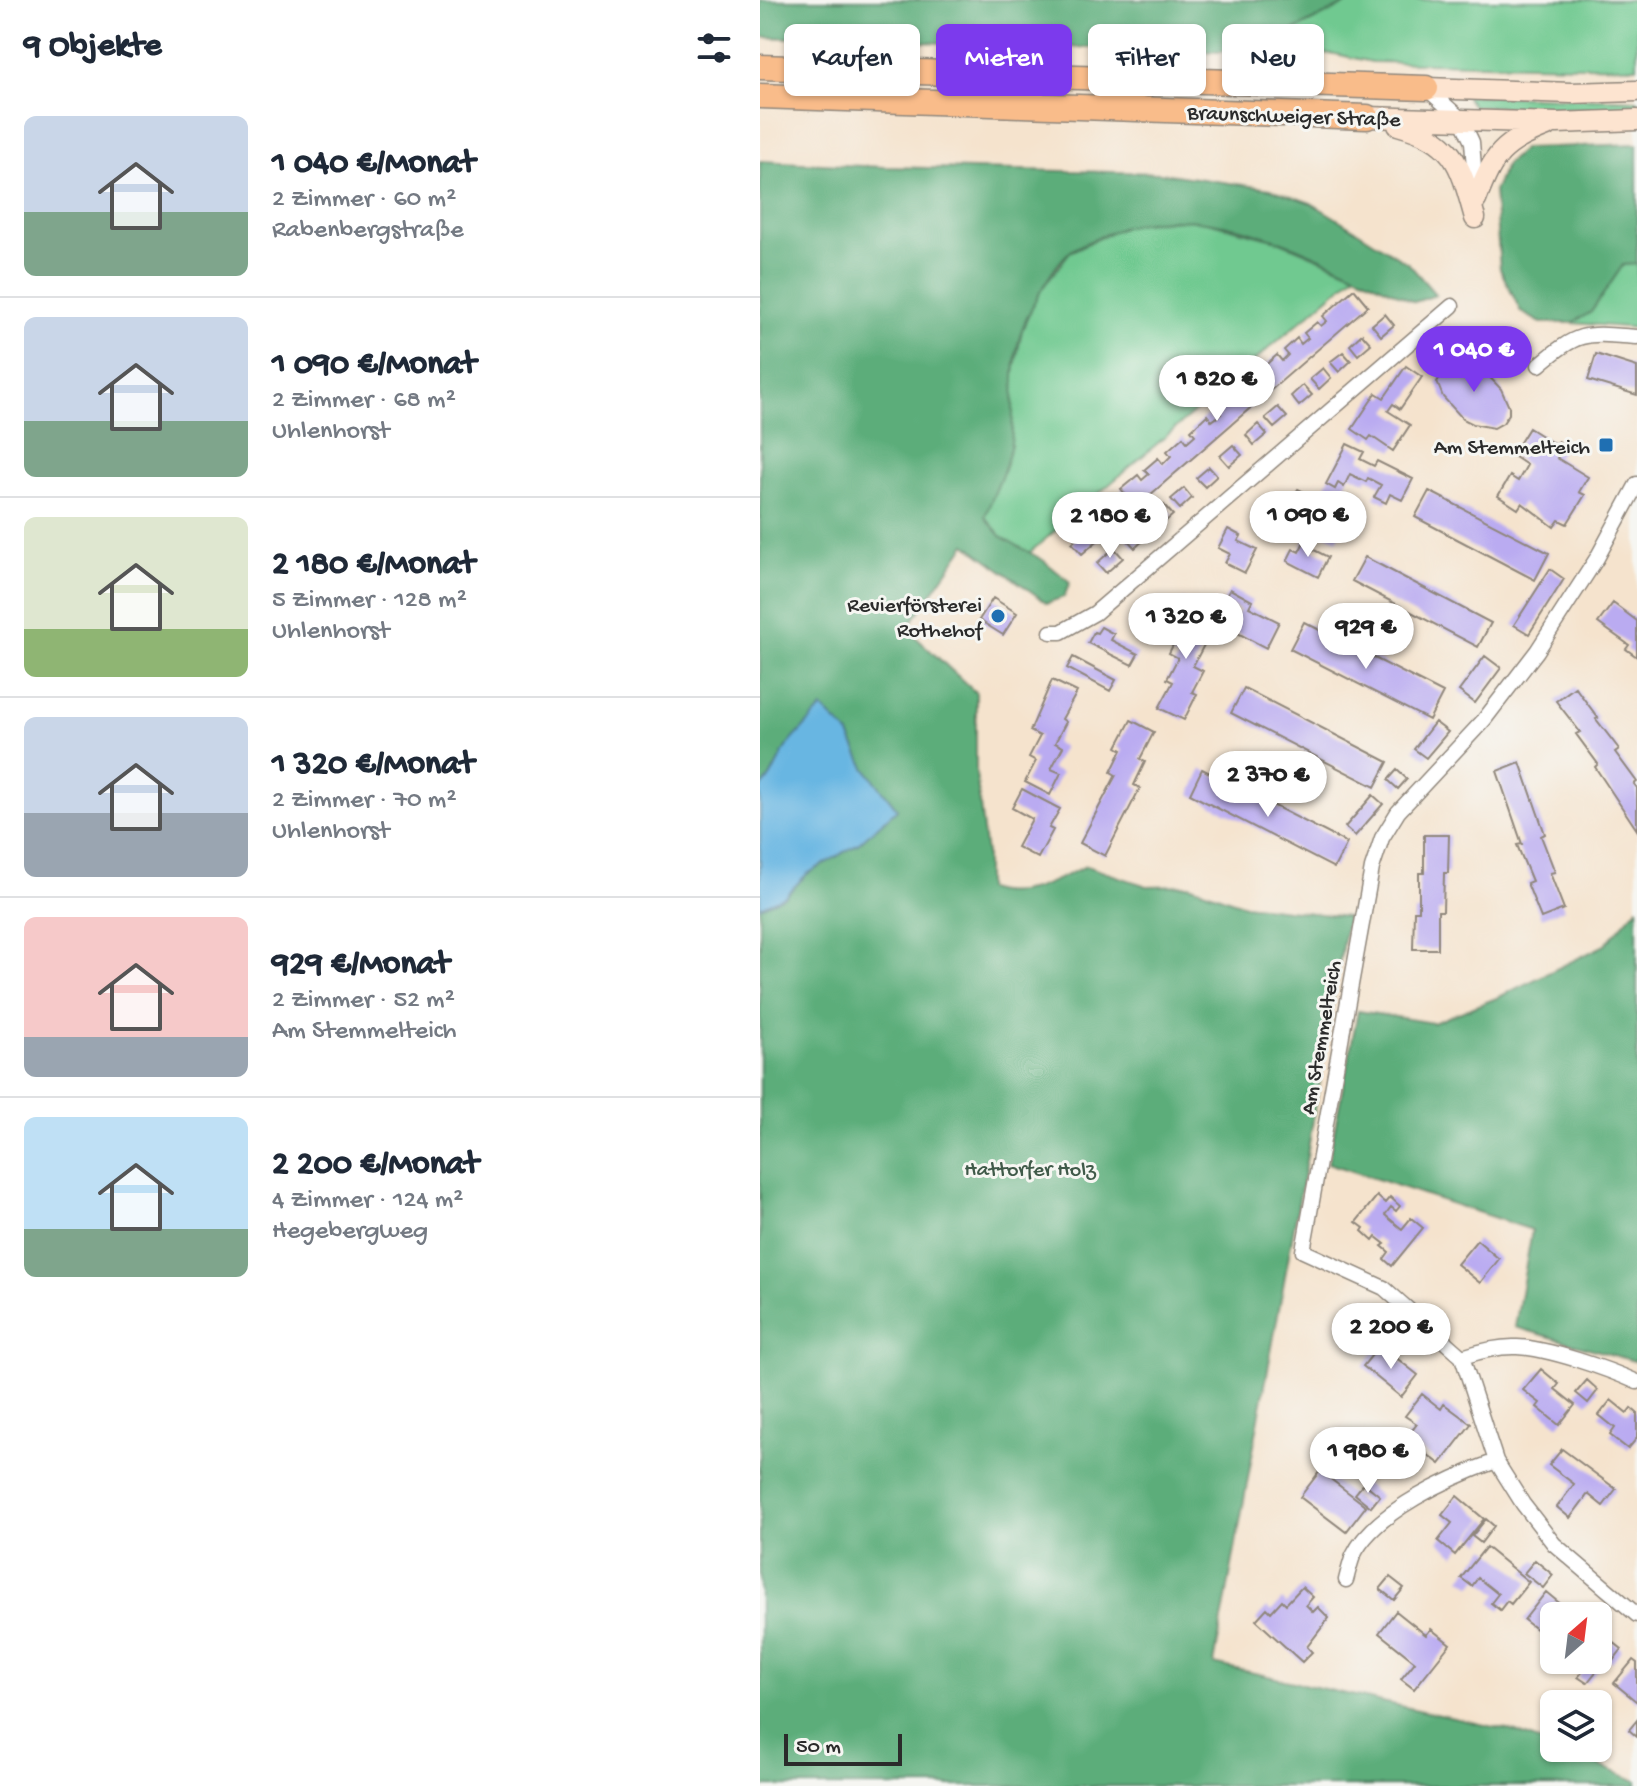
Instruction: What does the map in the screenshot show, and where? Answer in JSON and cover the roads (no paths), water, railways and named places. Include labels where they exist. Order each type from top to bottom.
[{"type":"highway","name":"Braunschweiger Straße","points":[[760,67],[1426,88]]},
{"type":"highway","name":"Braunschweiger Straße","points":[[760,96],[1367,117]]},
{"type":"main road","name":"Braunschweiger Straße","points":[[1426,88],[1571,93],[1637,91]]},
{"type":"main road","name":"Braunschweiger Straße","points":[[1367,117],[1557,123],[1637,120]]},
{"type":"main road","points":[[1367,117],[1425,132],[1442,143],[1455,159],[1476,209]]},
{"type":"main road","points":[[1476,209],[1497,154],[1527,134],[1557,123]]},
{"type":"street","points":[[1426,88],[1461,119],[1472,142],[1476,209]]},
{"type":"street","points":[[1051,632],[1061,632],[1095,613],[1452,306]]},
{"type":"street","points":[[1539,365],[1566,342],[1585,335],[1637,337]]},
{"type":"street","name":"Am Stemmelteich","points":[[1462,1357],[1384,1288],[1303,1251],[1372,868],[1382,838],[1398,812],[1484,720],[1537,651],[1597,558],[1637,484]]},
{"type":"street","points":[[1637,1382],[1617,1372],[1519,1347],[1485,1349],[1462,1357],[1496,1461],[1523,1504],[1554,1544],[1637,1615]]},
{"type":"street","points":[[1346,1580],[1354,1554],[1379,1524],[1453,1477],[1496,1461]]},
{"type":"water","points":[[822,708],[848,733],[865,768],[897,809],[858,844],[807,874],[785,896],[760,907],[760,789],[770,778],[786,747]]},
{"type":"place","name":"Am Stemmelteich","points":[[1606,445]]},
{"type":"place","name":"Revierförsterei Rothehof","points":[[998,616]]},
{"type":"park label","name":"Hattorfer Holz","points":[[1030,1167]]}]
